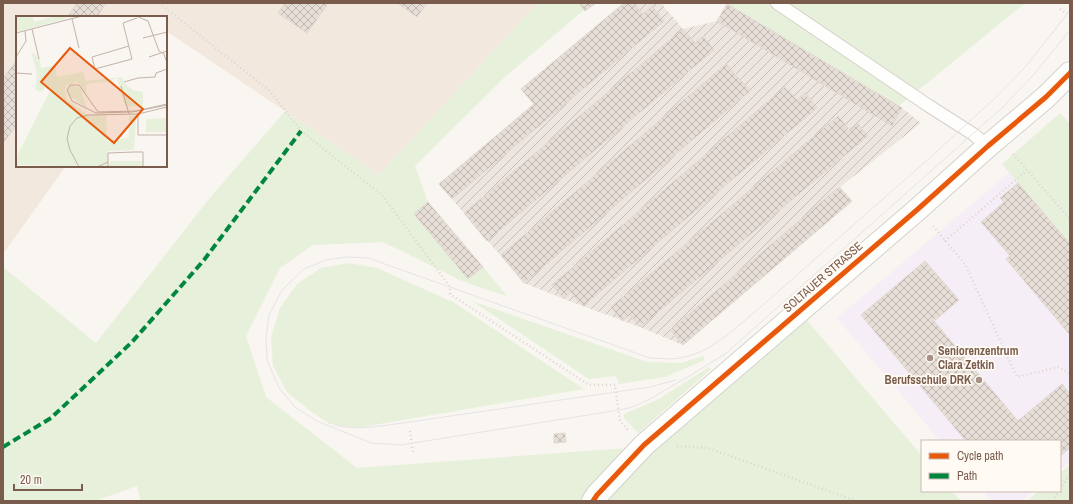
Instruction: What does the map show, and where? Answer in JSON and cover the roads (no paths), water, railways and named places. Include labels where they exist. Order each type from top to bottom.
[{"type":"street","name":"SOLTAUER STRASSE","points":[[594,501],[597,495],[644,445],[918,209],[1069,76]]},
{"type":"lane","points":[[777,3],[973,134],[988,146]]},
{"type":"tram line","points":[[1070,10],[1027,65],[995,98],[934,154],[756,311],[727,335],[696,354],[671,359],[650,358],[368,258],[347,257],[326,260],[304,269],[282,290],[269,315],[266,338],[267,360],[279,388],[296,408],[317,421],[371,443],[401,445],[626,409],[647,401],[725,354],[1003,107],[1035,73],[1070,30]]},
{"type":"tram line","points":[[335,425],[355,428],[389,425],[650,387],[676,380]]},
{"type":"place","name":"Seniorenzentrum Clara Zetkin","points":[[930,358]]},
{"type":"place","name":"Berufsschule DRK","points":[[979,380]]}]
